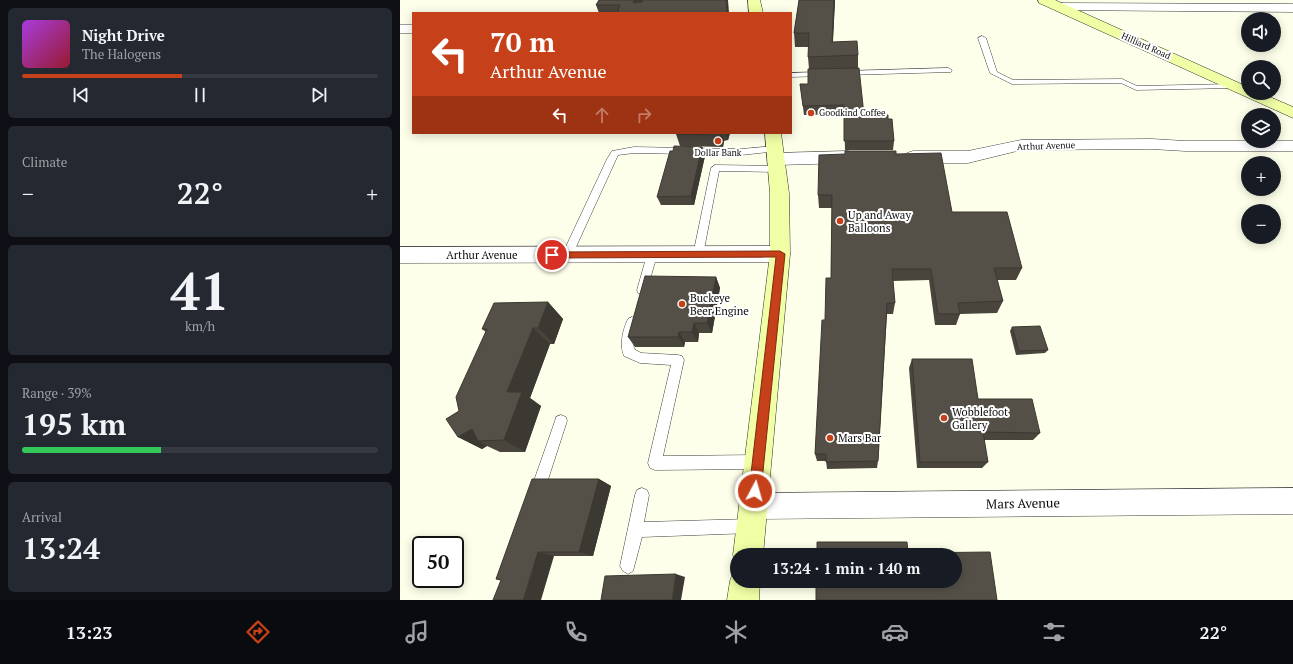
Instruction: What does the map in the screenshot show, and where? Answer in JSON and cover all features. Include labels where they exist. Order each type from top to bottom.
[{"type":"main road","points":[[754,0],[756,12]]},
{"type":"main road","name":"Hilliard Road","points":[[1044,0],[1241,90]]},
{"type":"main road","name":"Hilliard Road","points":[[1264,100],[1293,113]]},
{"type":"main road","points":[[749,548],[780,254],[782,218],[776,153]]},
{"type":"main road","points":[[743,600],[744,588]]},
{"type":"street","points":[[1059,7],[1293,8]]},
{"type":"street","points":[[400,29],[412,29]]},
{"type":"street","name":"Arthur Avenue","points":[[897,157],[968,157],[1021,145],[1152,144],[1185,146],[1293,146]]},
{"type":"street","points":[[776,153],[865,157]]},
{"type":"street","name":"Arthur Avenue","points":[[400,255],[780,254]]},
{"type":"street","name":"Mars Avenue","points":[[752,516],[1293,501]]},
{"type":"lane","points":[[982,38],[994,73],[1012,82],[1122,81],[1136,88],[1233,86]]},
{"type":"lane","points":[[792,75],[948,70]]},
{"type":"lane","points":[[567,255],[610,158],[615,153],[634,150],[776,153]]},
{"type":"lane","points":[[698,255],[715,168],[776,153]]},
{"type":"lane","points":[[652,255],[627,341],[628,352],[640,358],[678,360],[655,463],[758,462]]},
{"type":"lane","points":[[533,503],[561,421]]},
{"type":"lane","points":[[628,566],[642,495]]},
{"type":"lane","points":[[636,530],[752,516]]},
{"type":"building","points":[[599,0],[634,0],[633,3],[642,2],[643,0],[726,0],[727,12],[617,12],[620,5],[596,5]]},
{"type":"building","points":[[799,0],[834,0],[832,42],[857,41],[858,55],[808,57],[809,33],[794,33]]},
{"type":"building","points":[[859,68],[864,115],[888,115],[888,119],[892,119],[894,141],[844,141],[844,105],[803,106],[800,84],[808,84],[808,69]]},
{"type":"building","points":[[676,134],[720,134],[720,135]]},
{"type":"building","points":[[674,146],[702,147],[691,196],[657,197],[670,151],[673,151]]},
{"type":"building","points":[[845,151],[896,151],[896,154],[941,153],[952,212],[1007,212],[1022,268],[994,268],[1003,301],[958,303],[960,314],[938,314],[931,269],[892,269],[895,303],[887,303],[878,461],[826,462],[826,454],[815,454],[822,320],[825,320],[826,278],[831,278],[832,195],[818,195],[819,155],[845,154]]},
{"type":"building","name":"Buckeye Beer Engine","points":[[645,276],[716,277],[707,323],[694,323],[692,332],[679,332],[678,337],[628,337]]},
{"type":"building","points":[[548,302],[538,328],[533,328],[507,392],[522,392],[504,440],[478,441],[472,429],[458,437],[446,419],[459,411],[456,397],[487,329],[482,329],[494,303]]},
{"type":"building","points":[[1040,326],[1048,350],[1019,351],[1012,327]]},
{"type":"building","name":"Wobblefoot Gallery","points":[[912,359],[972,359],[978,399],[1032,399],[1040,433],[983,432],[988,462],[920,462]]},
{"type":"building","points":[[532,479],[599,479],[579,552],[538,552],[523,600],[493,600],[501,580],[496,579]]},
{"type":"building","points":[[817,542],[907,542],[908,548],[817,548]]},
{"type":"building","points":[[962,552],[990,552],[997,600],[816,600],[816,588],[962,588]]},
{"type":"building","points":[[676,574],[672,600],[601,600],[605,576]]},
{"type":"place","name":"Goodkind Coffee","points":[[811,113]]},
{"type":"place","name":"Dollar Bank","points":[[718,141]]},
{"type":"place","name":"Up and Away Balloons","points":[[840,221]]},
{"type":"place","name":"Buckeye Beer Engine","points":[[682,304]]},
{"type":"place","name":"Wobblefoot Gallery","points":[[944,418]]},
{"type":"place","name":"Mars Bar","points":[[830,438]]},
{"type":"route","points":[[552,255],[780,254],[755,491]]}]
